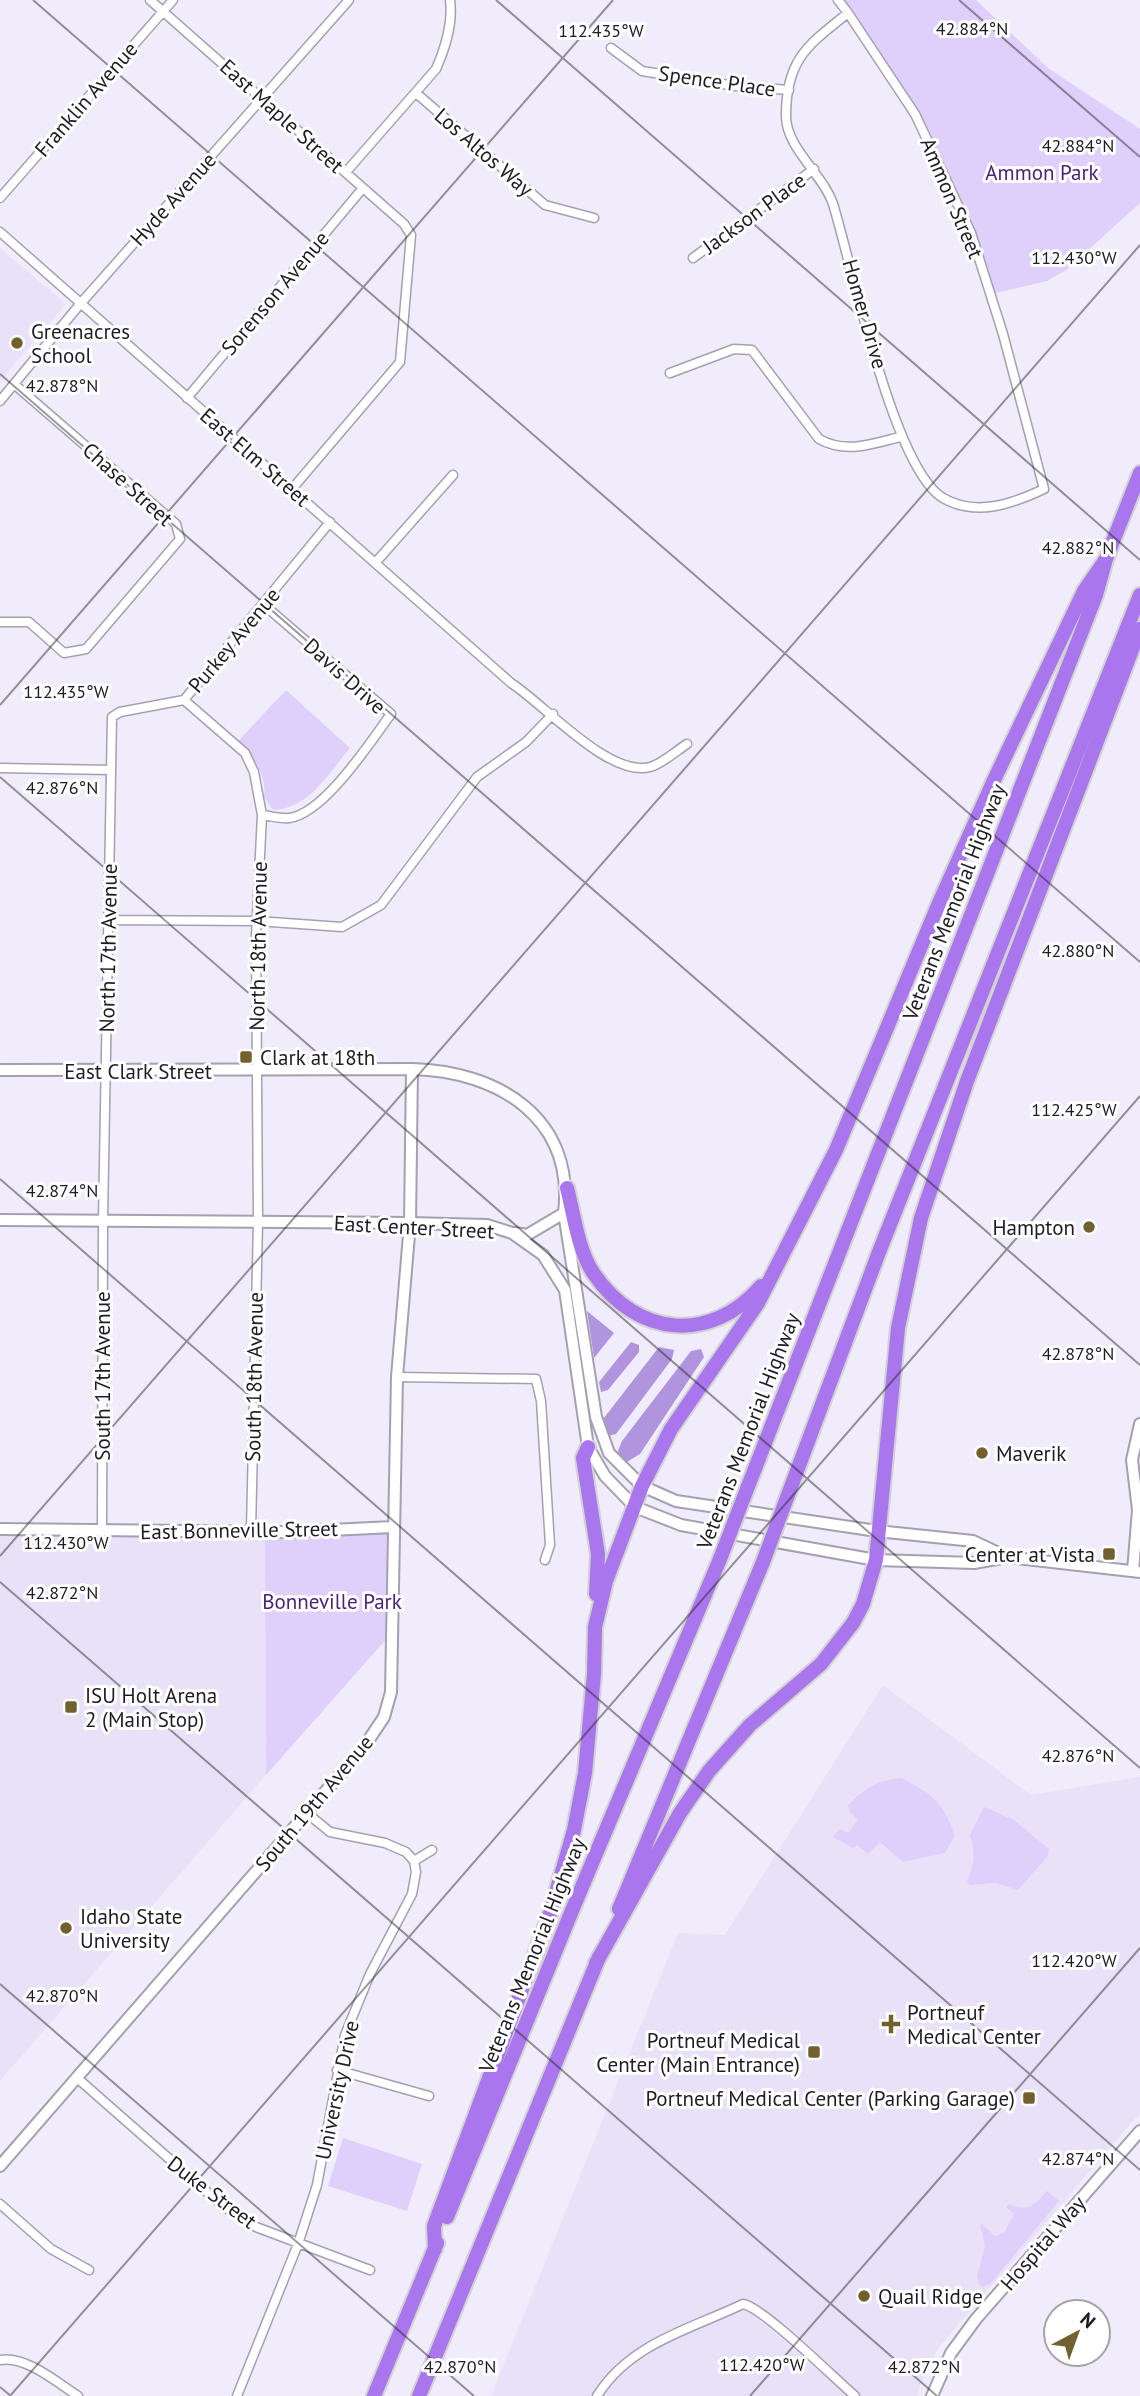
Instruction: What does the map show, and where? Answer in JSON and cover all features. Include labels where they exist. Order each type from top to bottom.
[{"type":"highway","name":"Veterans Memorial Highway","points":[[374,2396],[571,1913],[720,1559],[1091,608],[1106,559],[1140,473]]},
{"type":"highway","points":[[595,1627],[606,1581],[642,1486],[671,1429],[758,1303],[836,1150],[939,903],[994,780],[1084,591],[1106,559]]},
{"type":"highway","points":[[419,2396],[763,1562],[879,1252],[1140,595]]},
{"type":"highway","points":[[596,1963],[680,1813],[709,1771],[750,1725],[821,1664],[853,1623],[869,1586],[876,1560],[898,1328],[921,1217],[967,1081],[1140,629]]},
{"type":"highway","points":[[567,1188],[592,1272],[612,1297],[653,1320],[687,1326],[733,1314],[774,1272]]},
{"type":"highway","points":[[435,2249],[434,2226],[550,1914],[585,1773],[594,1674],[598,1554],[583,1458],[588,1447]]},
{"type":"main road","name":"East Clark Street","points":[[0,1070],[412,1069],[442,1070],[478,1078],[514,1097],[538,1120],[554,1143],[567,1188],[564,1213]]},
{"type":"main road","name":"South 19th Avenue","points":[[0,2166],[308,1814],[363,1747],[383,1717],[391,1692],[397,1377],[410,1223],[412,1069]]},
{"type":"main road","name":"East Center Street","points":[[564,1213],[596,1417],[610,1453],[642,1486],[676,1501],[877,1531],[973,1541],[1007,1557]]},
{"type":"main road","points":[[512,1233],[527,1234],[564,1213]]},
{"type":"main road","name":"East Center Street","points":[[0,1220],[487,1225],[512,1233],[543,1255],[565,1290],[588,1447],[605,1476],[635,1507],[681,1525],[876,1560],[974,1563],[1007,1557],[1137,1571]]},
{"type":"main road","points":[[1137,1571],[1138,1510],[1132,1460],[1140,1424]]},
{"type":"main road","name":"East Bonneville Street","points":[[0,1529],[251,1531],[393,1527]]},
{"type":"main road","name":"Hospital Way","points":[[932,2396],[951,2354],[976,2319],[1140,2131]]},
{"type":"street","name":"East Maple Street","points":[[150,0],[404,224],[411,235],[400,362],[292,489]]},
{"type":"street","name":"Franklin Avenue","points":[[0,198],[173,0]]},
{"type":"street","name":"Hyde Avenue","points":[[0,401],[81,303],[349,0]]},
{"type":"street","points":[[346,173],[436,69],[443,54],[452,10],[450,0]]},
{"type":"street","name":"Ammon Street","points":[[838,0],[915,114],[971,233],[1035,456]]},
{"type":"street","name":"Homer Drive","points":[[848,13],[798,57],[789,90],[786,119],[793,141],[832,200],[900,438],[920,475],[941,497],[960,505],[982,508],[1017,501],[1044,489],[1035,456]]},
{"type":"street","name":"Spence Place","points":[[611,48],[642,71],[735,86],[789,90]]},
{"type":"street","name":"Los Altos Way","points":[[416,93],[545,205],[594,218]]},
{"type":"street","name":"Jackson Place","points":[[693,258],[814,169]]},
{"type":"street","name":"Sorenson Avenue","points":[[187,398],[363,188]]},
{"type":"street","name":"East Elm Street","points":[[0,232],[510,682],[596,750],[626,768],[651,768],[687,744]]},
{"type":"street","points":[[670,373],[734,349],[752,350],[819,439],[835,448],[859,447],[900,438]]},
{"type":"street","name":"Chase Street","points":[[0,622],[29,622],[64,653],[86,649],[180,539],[176,524],[15,384]]},
{"type":"street","points":[[376,562],[453,475]]},
{"type":"street","name":"Purkey Avenue","points":[[112,717],[120,712],[184,700],[330,522]]},
{"type":"street","name":"Davis Drive","points":[[262,815],[290,818],[309,810],[332,788],[391,714],[264,605]]},
{"type":"street","name":"North 18th Avenue","points":[[184,700],[245,753],[254,772],[262,815],[257,921],[258,1222]]},
{"type":"street","points":[[108,920],[257,921],[342,927],[381,905],[477,777],[526,742],[553,714]]},
{"type":"street","name":"North 17th Avenue","points":[[103,1220],[112,717]]},
{"type":"street","points":[[0,768],[111,770]]},
{"type":"street","name":"South 17th Avenue","points":[[102,1531],[103,1220]]},
{"type":"street","name":"South 18th Avenue","points":[[251,1531],[258,1222]]},
{"type":"street","points":[[397,1377],[536,1379],[541,1401],[550,1545],[545,1560]]},
{"type":"street","points":[[308,1814],[330,1832],[385,1843],[406,1852],[415,1861],[432,1850]]},
{"type":"street","name":"University Drive","points":[[237,2396],[298,2244],[317,2185],[345,2035],[370,1974],[412,1894],[415,1861]]},
{"type":"street","points":[[337,2070],[429,2096]]},
{"type":"street","name":"Duke Street","points":[[76,2077],[223,2206],[256,2227],[370,2270]]},
{"type":"street","points":[[0,2204],[51,2249],[89,2270]]},
{"type":"street","points":[[597,2396],[619,2370],[654,2342],[743,2304],[750,2305],[770,2321],[855,2396]]},
{"type":"street","points":[[0,2360],[8,2359],[35,2370],[78,2396]]},
{"type":"shaded area","name":"Greenacres School","points":[[0,248],[66,304],[0,381]]},
{"type":"shaded area","points":[[587,1311],[614,1333],[594,1358]]},
{"type":"shaded area","points":[[631,1342],[639,1345],[639,1352],[608,1390],[601,1392],[599,1382]]},
{"type":"shaded area","points":[[659,1347],[674,1350],[672,1359],[616,1434],[608,1436],[600,1423]]},
{"type":"shaded area","points":[[701,1349],[704,1357],[640,1454],[625,1463],[616,1456],[622,1441],[691,1351]]},
{"type":"shaded area","name":"Idaho State University","points":[[0,1530],[265,1531],[266,1775],[0,2081]]},
{"type":"shaded area","name":"Portneuf Medical Center","points":[[883,1685],[1031,1795],[1140,1777],[1140,2113],[939,2347],[920,2385],[918,2396],[491,2396],[678,1933],[725,1935]]},
{"type":"green space","name":"Ammon Park","points":[[838,0],[976,0],[1048,68],[1140,129],[1140,203],[1066,270],[1047,281],[991,294],[971,233],[915,114]]},
{"type":"green space","points":[[286,690],[350,748],[308,797],[286,808],[273,810],[264,797],[258,766],[238,741]]},
{"type":"green space","name":"Bonneville Park","points":[[265,1531],[393,1533],[397,1627],[266,1775]]},
{"type":"green space","points":[[901,1778],[929,1794],[945,1814],[955,1835],[945,1853],[903,1862],[880,1842],[868,1854],[857,1845],[853,1848],[833,1837],[840,1829],[848,1833],[858,1820],[850,1812],[848,1805],[854,1799],[879,1783]]},
{"type":"green space","points":[[984,1807],[1014,1820],[1049,1849],[1047,1857],[1018,1890],[996,1883],[970,1885],[967,1882],[973,1859],[970,1835]]},
{"type":"green space","points":[[343,2138],[422,2164],[407,2211],[328,2186]]},
{"type":"green space","points":[[1047,2191],[1059,2201],[991,2283],[983,2287],[977,2276],[985,2247],[980,2223],[995,2236],[1004,2233],[1014,2214],[1006,2207],[1009,2204],[1026,2208]]},
{"type":"place","name":"Greenacres School","points":[[17,343]]},
{"type":"place","name":"Clark at 18th","points":[[246,1057]]},
{"type":"place","name":"Hampton","points":[[1089,1227]]},
{"type":"place","name":"Maverik","points":[[982,1453]]},
{"type":"place","name":"Center at Vista","points":[[1109,1554]]},
{"type":"place","name":"ISU Holt Arena 2 (Main Stop)","points":[[71,1707]]},
{"type":"place","name":"Idaho State University","points":[[66,1928]]},
{"type":"place","name":"Portneuf Medical Center","points":[[891,2024]]},
{"type":"place","name":"Portneuf Medical Center (Main Entrance)","points":[[814,2052]]},
{"type":"place","name":"Portneuf Medical Center (Parking Garage)","points":[[1029,2098]]},
{"type":"place","name":"Quail Ridge","points":[[864,2296]]}]
